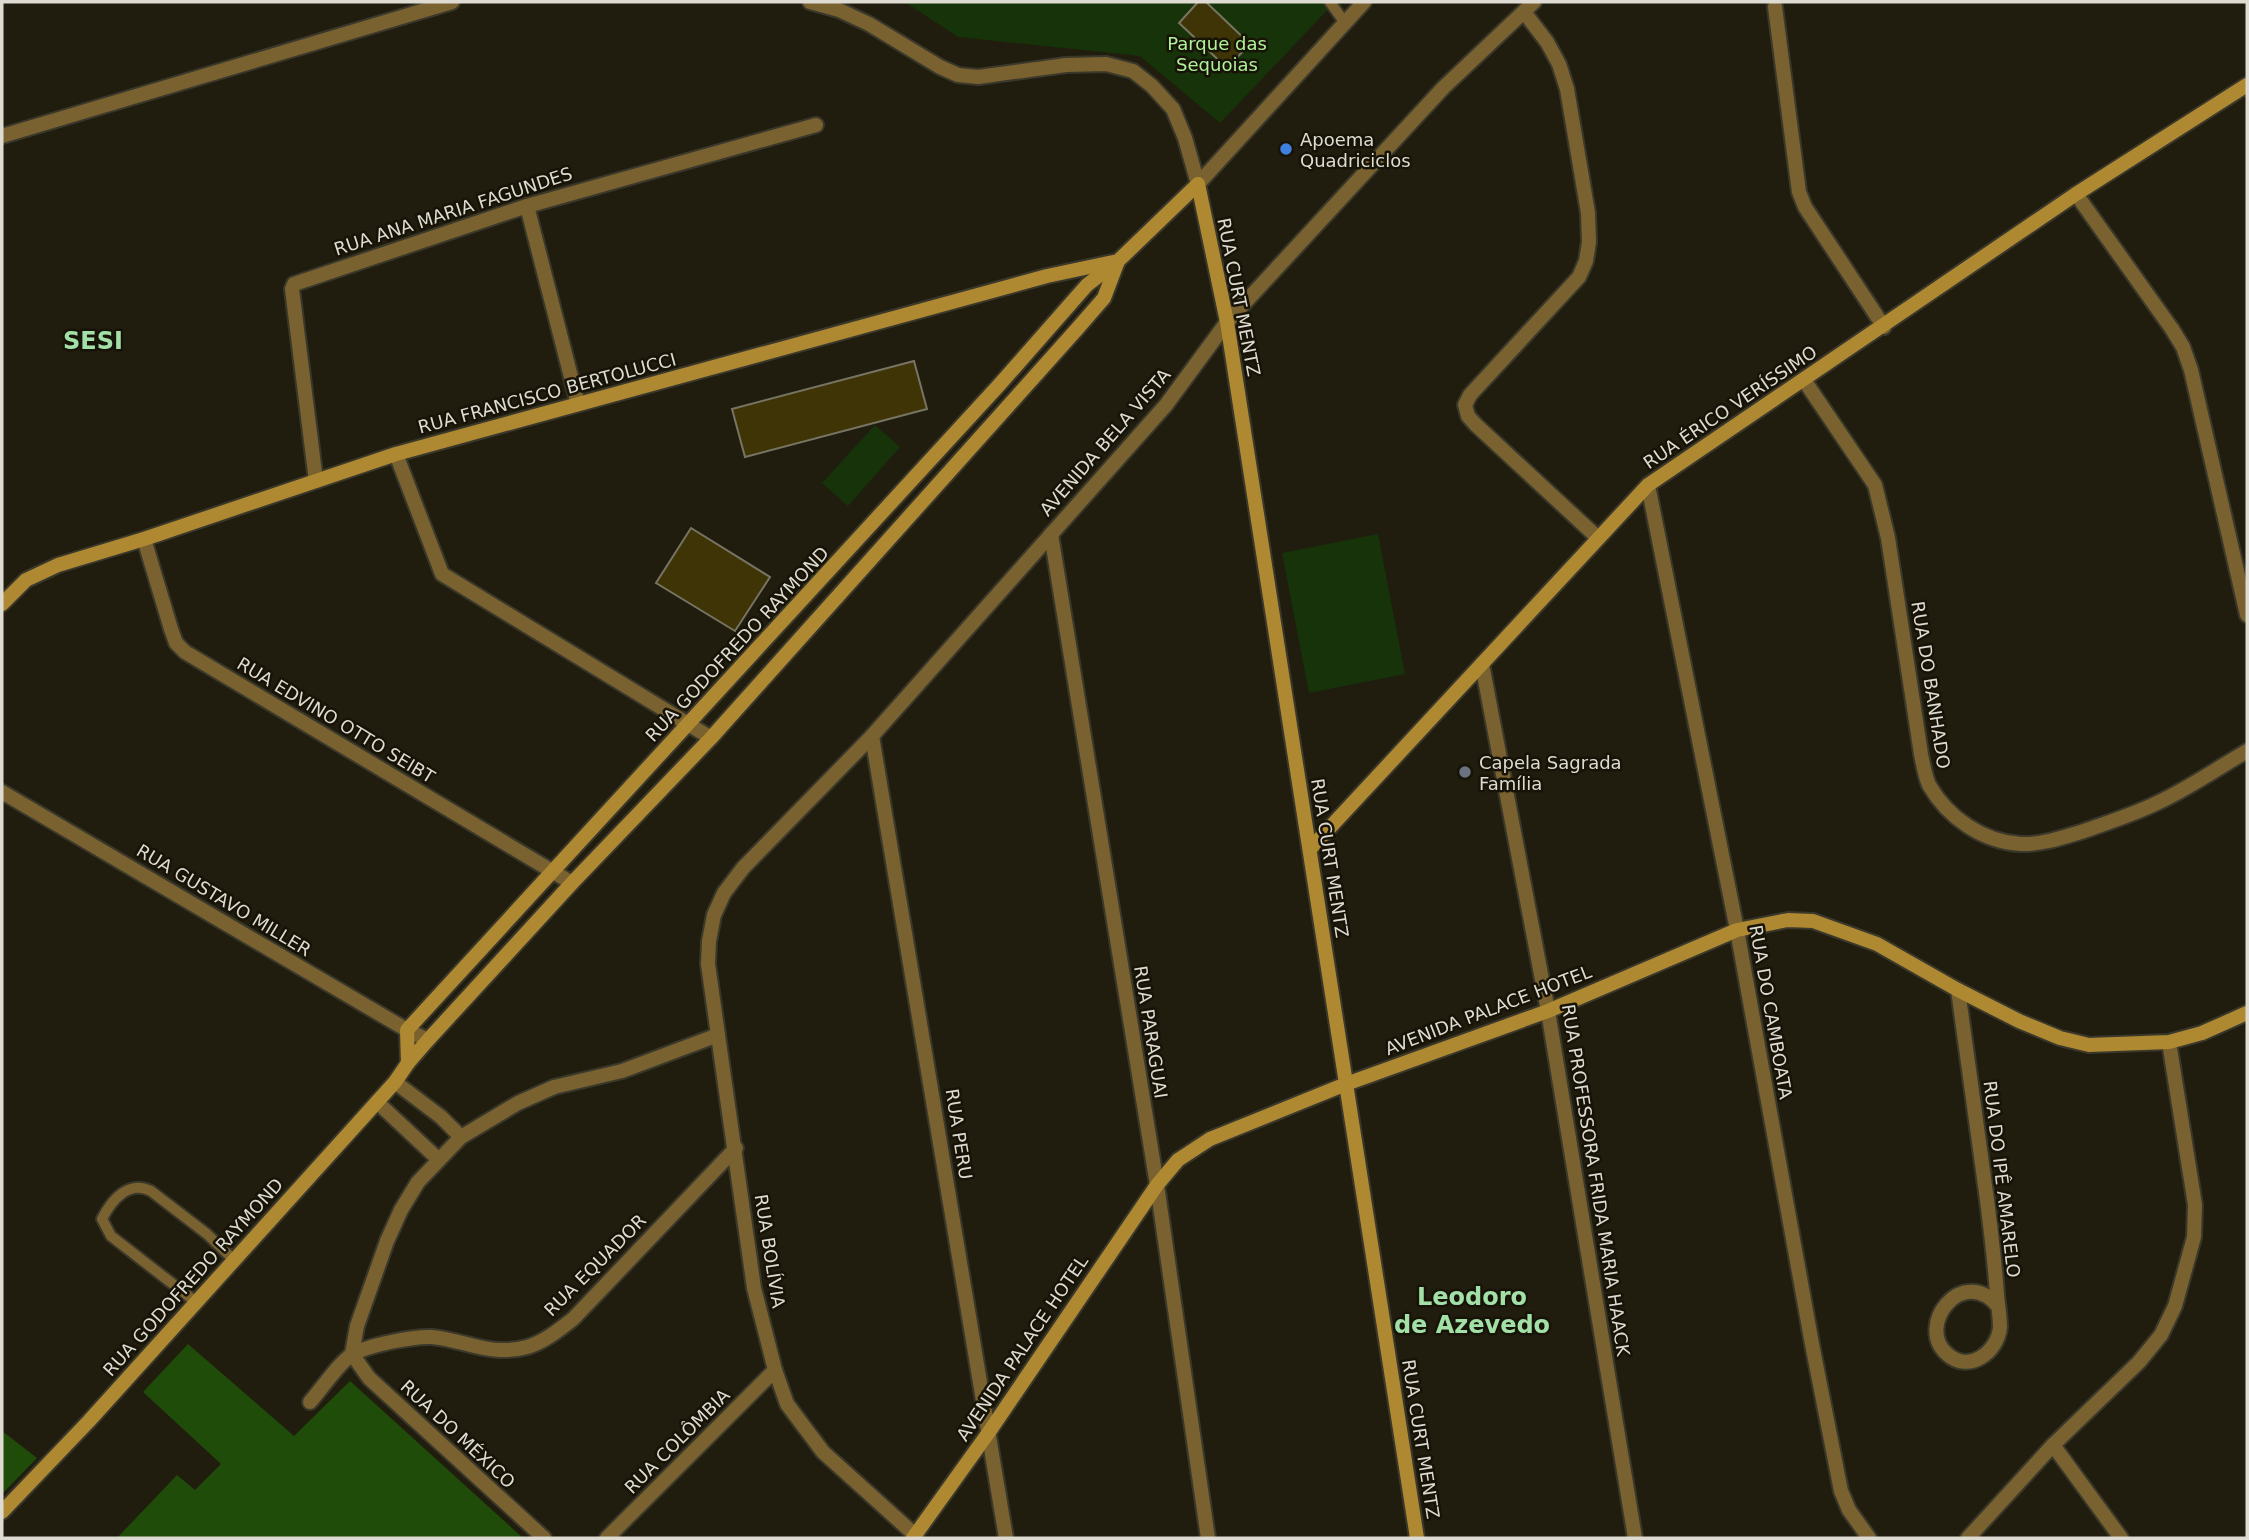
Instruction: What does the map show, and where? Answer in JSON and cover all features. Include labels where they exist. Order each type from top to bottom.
[{"type":"main road","name":"RUA ÉRICO VERÍSSIMO","points":[[1310,849],[1648,485],[2077,194],[2247,85]]},
{"type":"main road","name":"RUA GODOFREDO RAYMOND","points":[[407,1030],[689,725],[1087,285],[1118,261],[1198,184]]},
{"type":"main road","name":"RUA CURT MENTZ","points":[[1198,184],[1227,322],[1417,1538]]},
{"type":"main road","name":"RUA GODOFREDO RAYMOND","points":[[2,1512],[89,1421],[377,1102],[428,1040],[572,883],[711,738],[1095,309],[1104,298],[1118,261]]},
{"type":"main road","name":"RUA FRANCISCO BERTOLUCCI","points":[[2,604],[26,580],[44,571],[396,454],[1047,276],[1118,261]]},
{"type":"main road","name":"AVENIDA PALACE HOTEL","points":[[915,1537],[1157,1185],[1178,1160],[1210,1139],[1346,1084],[1548,1011],[1737,930],[1788,920],[1813,920],[1877,944],[2019,1021],[2060,1038],[2089,1045],[2169,1042],[2202,1033],[2247,1013]]},
{"type":"main road","points":[[407,1030],[408,1063]]},
{"type":"street","points":[[2,136],[452,2]]},
{"type":"street","points":[[810,2],[839,10],[869,24],[958,75],[978,77],[1066,65],[1106,64],[1133,71],[1174,109],[1198,184]]},
{"type":"street","name":"RUA GODOFREDO RAYMOND","points":[[1198,184],[1364,2]]},
{"type":"street","points":[[1774,6],[1798,192],[1805,207],[1884,327]]},
{"type":"street","points":[[1529,7],[1559,64],[1567,89],[1588,213],[1589,242],[1586,261],[1579,277],[1478,386],[1465,405],[1468,416],[1475,424],[1598,538]]},
{"type":"street","name":"AVENIDA BELA VISTA","points":[[714,915],[724,893],[743,867],[872,736],[1166,405],[1227,322],[1443,88],[1529,7]]},
{"type":"street","name":"RUA ANA MARIA FAGUNDES","points":[[316,481],[292,289],[294,284],[527,206],[816,125]]},
{"type":"street","points":[[2077,194],[2183,346],[2191,370],[2247,615]]},
{"type":"street","points":[[527,206],[578,404]]},
{"type":"street","name":"RUA DO BANHADO","points":[[1804,380],[1875,485],[1888,538],[1921,754],[1928,783],[1942,803],[1959,820],[1982,835],[2003,841],[2022,844],[2043,842],[2111,822],[2160,802],[2247,751]]},
{"type":"street","points":[[396,454],[442,574],[711,738]]},
{"type":"street","name":"RUA DO CAMBOATA","points":[[1648,485],[1737,930],[1841,1491],[1849,1510],[1869,1538]]},
{"type":"street","name":"RUA PARAGUAI","points":[[1051,534],[1157,1185],[1208,1538]]},
{"type":"street","name":"RUA EDVINO OTTO SEIBT","points":[[144,539],[176,643],[185,652],[572,883]]},
{"type":"street","name":"RUA PROFESSORA FRIDA MARIA HAACK","points":[[1482,664],[1548,1011],[1635,1538]]},
{"type":"street","name":"RUA PERU","points":[[872,736],[1006,1538]]},
{"type":"street","name":"RUA GUSTAVO MILLER","points":[[2,792],[428,1040]]},
{"type":"street","name":"RUA BOLÍVIA","points":[[714,915],[708,964],[754,1288],[775,1370],[787,1404],[823,1452],[915,1537]]},
{"type":"street","name":"RUA DO IPÊ AMARELO","points":[[1958,990],[1995,1259],[2000,1328],[1985,1356],[1973,1362],[1960,1362],[1947,1354],[1939,1342],[1937,1328],[1940,1313],[1949,1300],[1962,1292],[1979,1292],[1990,1297],[1998,1306]]},
{"type":"street","points":[[310,1402],[352,1354],[357,1326],[401,1210],[418,1182],[461,1137],[518,1103],[554,1087],[622,1072],[718,1035]]},
{"type":"street","points":[[1968,1538],[2053,1444],[2123,1379],[2161,1335],[2175,1306],[2194,1237],[2195,1205],[2169,1042]]},
{"type":"street","points":[[395,1082],[461,1137]]},
{"type":"street","points":[[377,1102],[438,1159]]},
{"type":"street","name":"RUA EQUADOR","points":[[352,1354],[414,1338],[434,1337],[480,1349],[502,1350],[527,1347],[550,1336],[573,1319],[736,1148]]},
{"type":"street","name":"RUA DO MÉXICO","points":[[352,1354],[369,1378],[544,1538]]},
{"type":"street","name":"RUA COLÔMBIA","points":[[607,1538],[775,1370]]},
{"type":"street","points":[[2053,1444],[2121,1538]]},
{"type":"lane","points":[[1330,2],[1345,23]]},
{"type":"lane","points":[[196,1302],[111,1236],[105,1228],[102,1219],[122,1192],[131,1187],[142,1186],[151,1191],[207,1234],[234,1260]]},
{"type":"green space","name":"Parque das Sequoias","points":[[905,2],[1335,2],[1220,123],[1140,56],[958,37]]},
{"type":"green space","points":[[875,425],[900,447],[848,506],[822,483]]},
{"type":"green space","points":[[1378,534],[1405,674],[1309,693],[1282,553]]},
{"type":"green space","points":[[188,1344],[294,1436],[350,1381],[523,1538],[117,1538],[177,1475],[195,1490],[221,1464],[143,1392]]},
{"type":"green space","points":[[2,1431],[37,1458],[2,1494]]},
{"type":"building","name":"Parque das Sequoias","points":[[1198,2],[1206,2],[1250,44],[1227,68],[1179,23]]},
{"type":"building","points":[[914,361],[927,409],[745,457],[732,409]]},
{"type":"building","points":[[691,528],[770,577],[735,631],[656,583]]},
{"type":"place","name":"Apoema Quadriciclos","points":[[1286,149]]},
{"type":"place","name":"Capela Sagrada Família","points":[[1465,772]]},
{"type":"district","name":"SESI","points":[[93,341]]},
{"type":"district","name":"Leodoro de Azevedo","points":[[1472,1311]]}]
